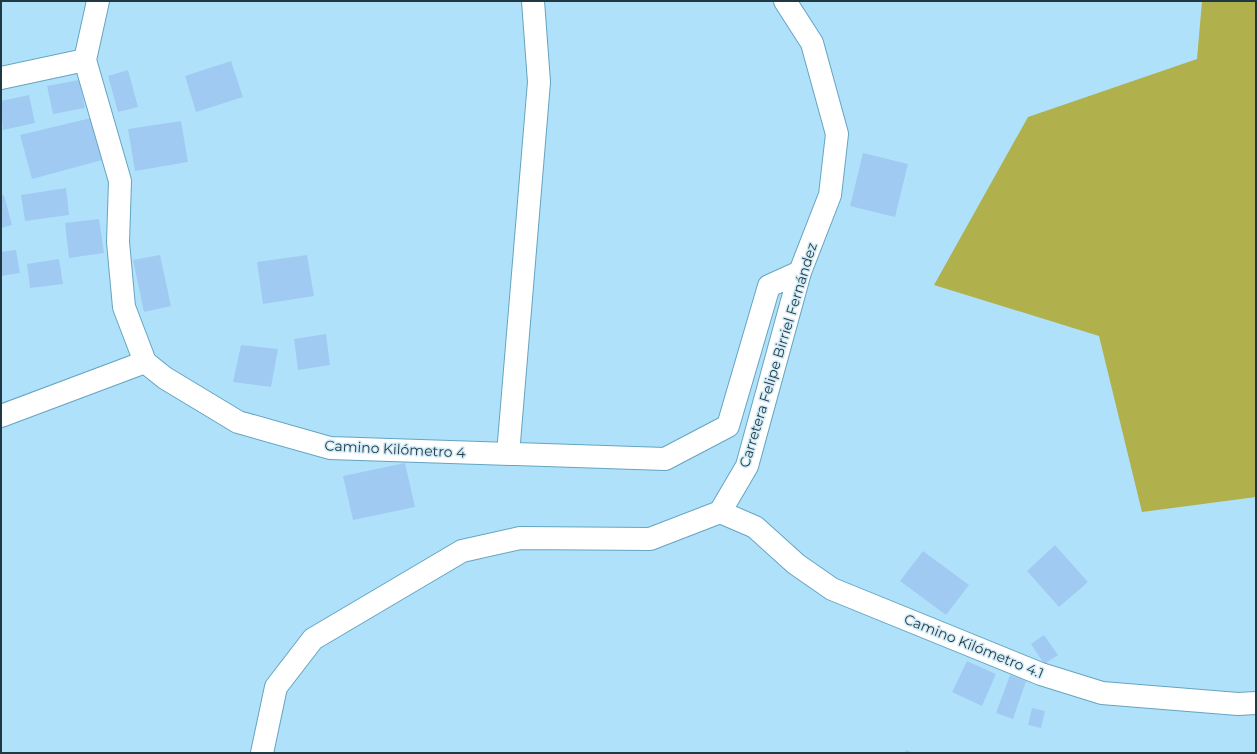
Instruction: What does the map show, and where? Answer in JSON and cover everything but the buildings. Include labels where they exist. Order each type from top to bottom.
[{"type":"street","points":[[1,416],[145,362],[124,307],[118,242],[120,181],[85,60],[98,1]]},
{"type":"street","points":[[508,454],[539,82],[533,1]]},
{"type":"street","name":"Carretera Felipe Birriel Fernández","points":[[720,512],[747,466],[800,272],[830,195],[837,134],[812,43],[785,1]]},
{"type":"street","points":[[1,78],[85,60]]},
{"type":"street","name":"Camino Kilómetro 4","points":[[145,362],[165,378],[238,422],[330,448],[665,459],[728,426],[769,286],[800,272]]},
{"type":"street","points":[[262,753],[276,687],[313,639],[462,552],[520,538],[650,539],[720,512]]},
{"type":"street","name":"Camino Kilómetro 4.1","points":[[720,512],[755,527],[796,564],[832,589],[1041,674],[1102,693],[1238,704],[1256,703]]},
{"type":"shaded area","points":[[1202,1],[1256,1],[1256,497],[1142,512],[1099,336],[934,285],[1028,117],[1197,59]]}]
